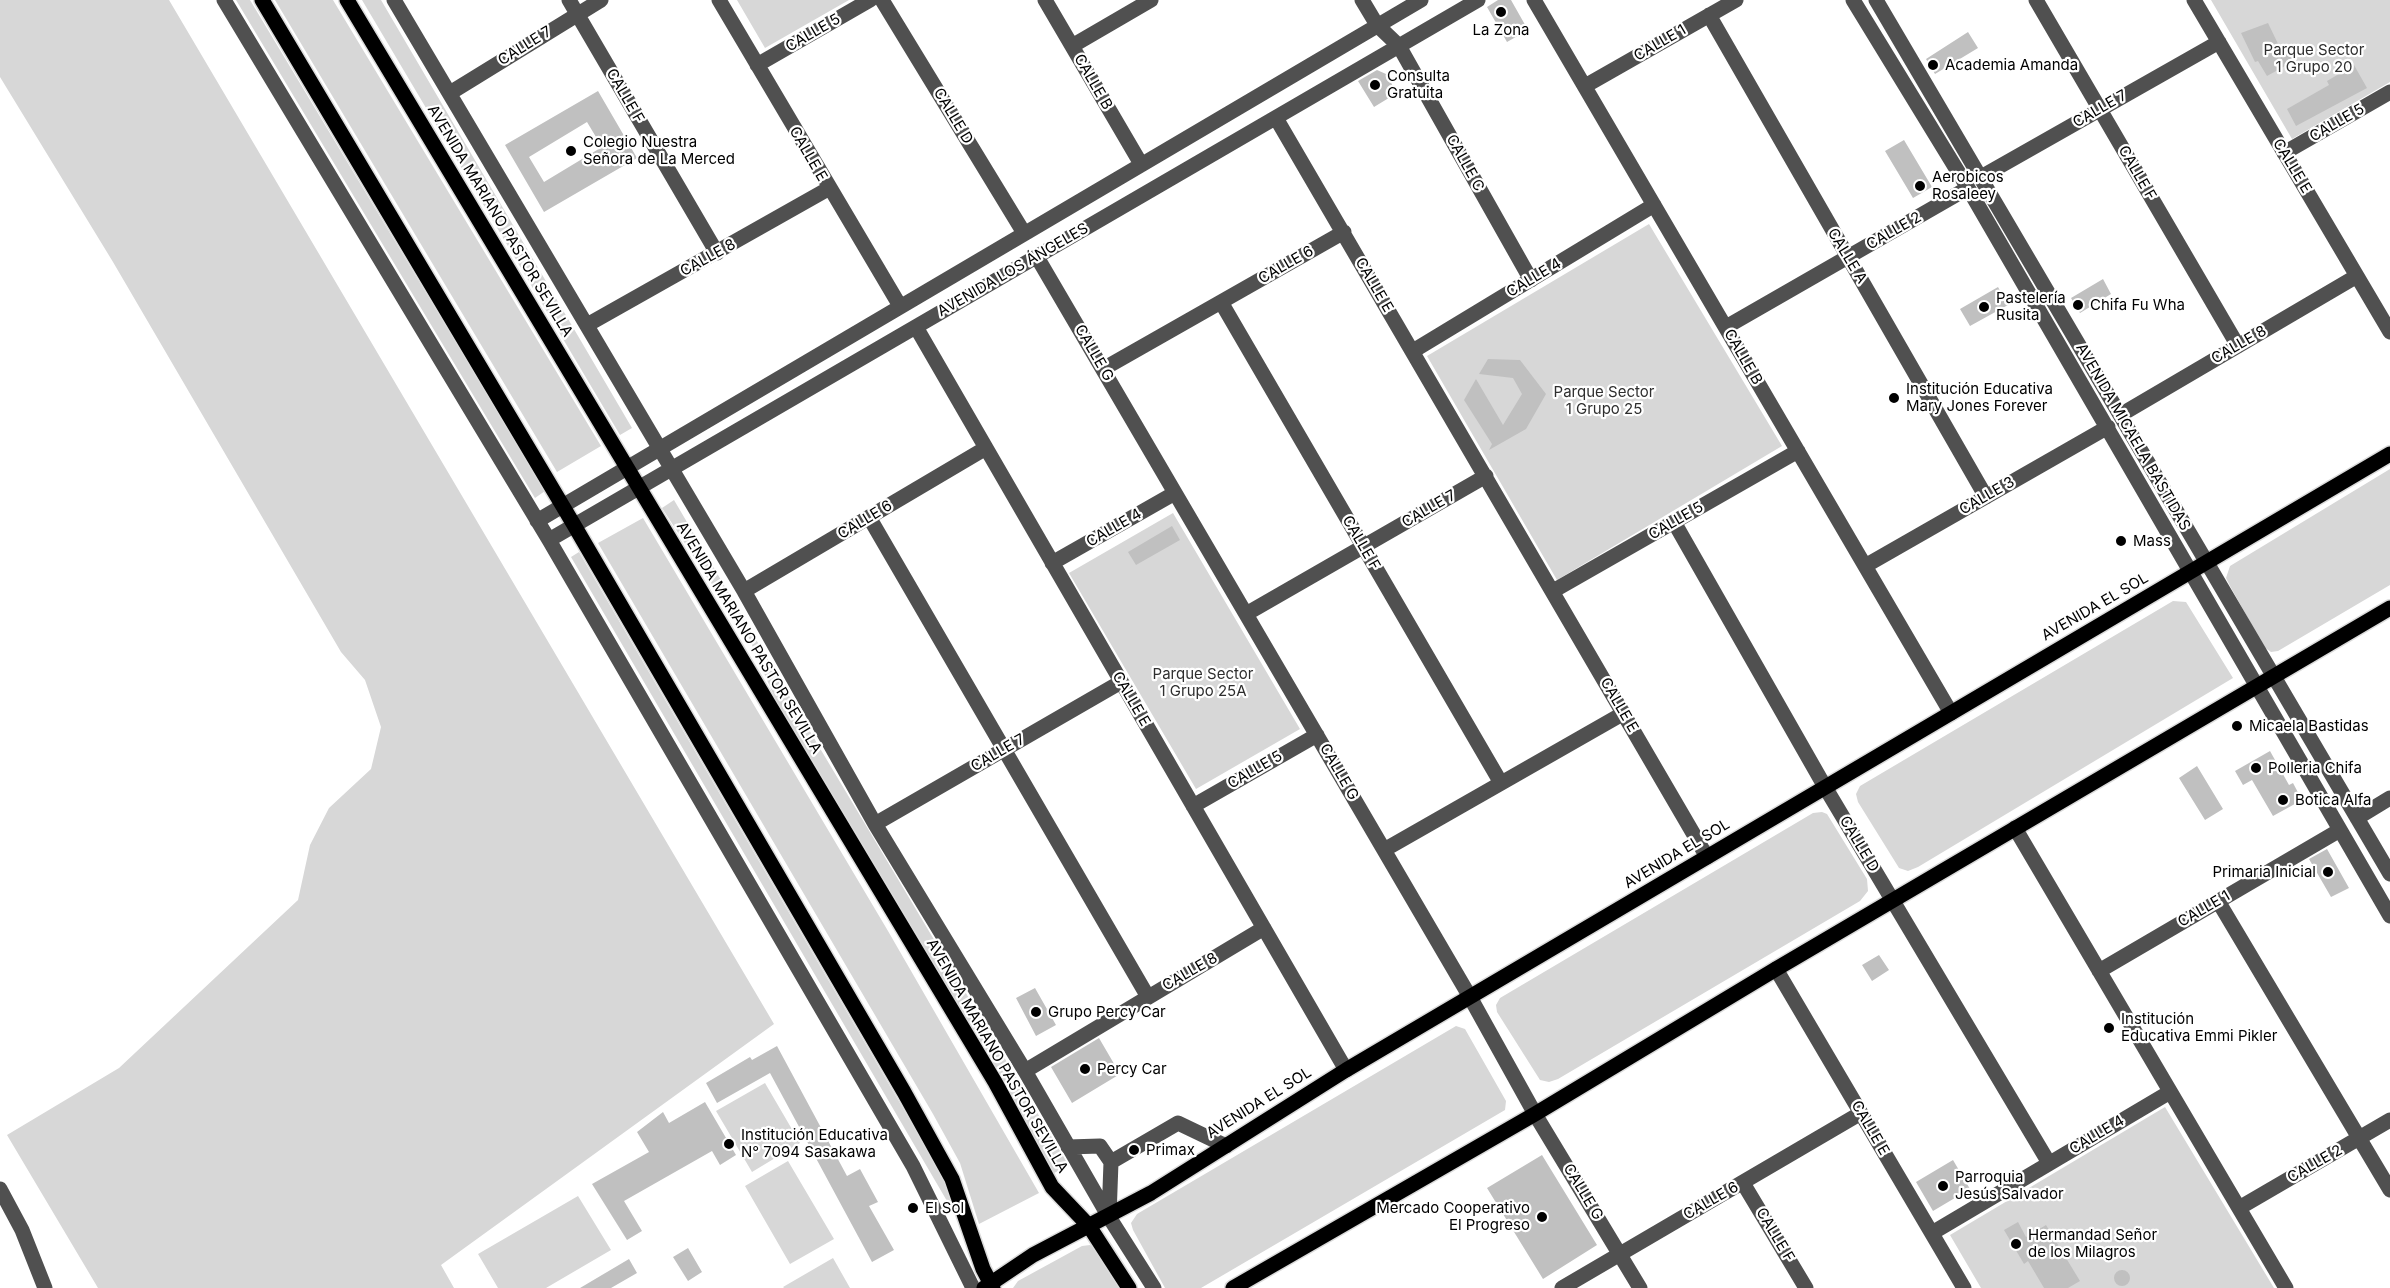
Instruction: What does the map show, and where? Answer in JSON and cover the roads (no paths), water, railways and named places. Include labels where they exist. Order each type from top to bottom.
[{"type":"main road","points":[[262,0],[574,525],[952,1179],[989,1286]]},
{"type":"main road","name":"AVENIDA MARIANO PASTOR SEVILLA","points":[[347,0],[995,1082],[1052,1187],[1089,1226],[1129,1288]]},
{"type":"main road","name":"AVENIDA EL SOL","points":[[989,1286],[1047,1247],[1109,1217],[1346,1070],[2390,454]]},
{"type":"main road","points":[[1233,1288],[1253,1282],[1776,969],[2390,608]]},
{"type":"street","points":[[224,0],[549,540],[913,1166],[973,1288]]},
{"type":"street","name":"AVENIDA MARIANO PASTOR SEVILLA","points":[[394,0],[744,591],[875,824],[1109,1217],[1154,1288]]},
{"type":"street","name":"CALLE 7","points":[[450,93],[573,7],[601,0]]},
{"type":"street","name":"CALLE E","points":[[719,0],[828,189],[900,306]]},
{"type":"street","name":"CALLE 5","points":[[757,65],[870,0]]},
{"type":"street","name":"CALLE D","points":[[882,0],[1024,233]]},
{"type":"street","name":"CALLE B","points":[[1045,0],[1141,164]]},
{"type":"street","points":[[1072,46],[1151,0]]},
{"type":"street","name":"CALLE C","points":[[1362,0],[1377,25],[1400,46],[1531,280]]},
{"type":"street","name":"AVENIDA LOS ÁNGELES","points":[[537,521],[1420,0]]},
{"type":"street","name":"AVENIDA LOS ÁNGELES","points":[[549,540],[1478,0]]},
{"type":"street","name":"CALLE B","points":[[1534,0],[1951,713]]},
{"type":"street","name":"CALLE 1","points":[[1585,86],[1736,0]]},
{"type":"street","name":"AVENIDA MICAELA BASTIDAS","points":[[1853,0],[1968,188],[2390,916]]},
{"type":"street","name":"AVENIDA MICAELA BASTIDAS","points":[[1876,0],[2122,414],[2205,564],[2390,874]]},
{"type":"street","name":"CALLE F","points":[[2036,0],[2238,346]]},
{"type":"street","name":"CALLE E","points":[[2194,0],[2390,332]]},
{"type":"street","name":"CALLE F","points":[[573,7],[717,253]]},
{"type":"street","name":"CALLE A","points":[[1709,15],[1986,497]]},
{"type":"street","name":"CALLE 7","points":[[1981,177],[2219,42]]},
{"type":"street","name":"CALLE 5","points":[[2284,153],[2390,92]]},
{"type":"street","name":"CALLE E","points":[[1276,118],[1707,857]]},
{"type":"street","name":"CALLE 2","points":[[1726,327],[1968,188]]},
{"type":"street","name":"CALLE 8","points":[[587,325],[828,189]]},
{"type":"street","name":"CALLE 4","points":[[1413,351],[1654,205]]},
{"type":"street","name":"CALLE 6","points":[[1103,369],[1344,232]]},
{"type":"street","name":"CALLE G","points":[[1037,257],[1470,997],[1535,1114],[1640,1288]]},
{"type":"street","name":"CALLE 8","points":[[2122,414],[2357,276]]},
{"type":"street","name":"CALLE F","points":[[1221,302],[1500,783]]},
{"type":"street","name":"CALLE E","points":[[916,327],[1346,1070]]},
{"type":"street","name":"CALLE 3","points":[[1865,566],[2108,427]]},
{"type":"street","name":"CALLE 6","points":[[744,591],[986,448]]},
{"type":"street","name":"CALLE 5","points":[[1553,591],[1798,451]]},
{"type":"street","name":"CALLE 7","points":[[1246,614],[1486,476]]},
{"type":"street","name":"CALLE 4","points":[[1052,563],[1175,493]]},
{"type":"street","points":[[870,517],[1148,997]]},
{"type":"street","name":"CALLE D","points":[[1674,522],[1825,787],[2049,1163]]},
{"type":"street","name":"CALLE 7","points":[[875,824],[1121,682]]},
{"type":"street","points":[[1384,850],[1624,713]]},
{"type":"street","name":"CALLE 5","points":[[1193,806],[1317,735]]},
{"type":"street","points":[[2357,818],[2390,798]]},
{"type":"street","points":[[2015,828],[2286,1288]]},
{"type":"street","name":"CALLE 1","points":[[2099,971],[2340,830]]},
{"type":"street","points":[[2218,901],[2390,1190]]},
{"type":"street","name":"CALLE 8","points":[[1024,1071],[1264,928]]},
{"type":"street","name":"CALLE E","points":[[1776,969],[1964,1288]]},
{"type":"street","name":"CALLE 4","points":[[1932,1233],[2170,1092]]},
{"type":"street","name":"CALLE 6","points":[[1562,1288],[1861,1113]]},
{"type":"street","name":"CALLE 2","points":[[2239,1208],[2390,1120]]},
{"type":"street","points":[[1111,1162],[1178,1124],[1226,1146]]},
{"type":"street","points":[[1068,1147],[1100,1146],[1111,1162],[1109,1217]]},
{"type":"street","name":"CALLE F","points":[[1743,1183],[1806,1288]]},
{"type":"street","points":[[0,1189],[22,1230],[45,1288]]},
{"type":"place","name":"La Zona","points":[[1501,12]]},
{"type":"place","name":"Academia Amanda","points":[[1933,65]]},
{"type":"place","name":"Consulta Gratuita","points":[[1375,85]]},
{"type":"place","name":"Colegio Nuestra Señora de La Merced","points":[[571,151]]},
{"type":"place","name":"Aerobicos Rosaleey","points":[[1920,186]]},
{"type":"place","name":"Chifa Fu Wha","points":[[2078,305]]},
{"type":"place","name":"Pastelería Rusita","points":[[1984,307]]},
{"type":"place","name":"Institución Educativa Mary Jones Forever","points":[[1894,398]]},
{"type":"place","name":"Mass","points":[[2121,541]]},
{"type":"place","name":"Micaela Bastidas","points":[[2237,726]]},
{"type":"place","name":"Polleria Chifa","points":[[2256,768]]},
{"type":"place","name":"Botica Alfa","points":[[2283,800]]},
{"type":"place","name":"Primaria Inicial","points":[[2328,872]]},
{"type":"place","name":"Grupo Percy Car","points":[[1036,1012]]},
{"type":"place","name":"Institución Educativa Emmi Pikler","points":[[2109,1028]]},
{"type":"place","name":"Percy Car","points":[[1085,1069]]},
{"type":"place","name":"Institución Educativa N° 7094 Sasakawa","points":[[729,1144]]},
{"type":"place","name":"Primax","points":[[1134,1150]]},
{"type":"place","name":"Parroquia Jesús Salvador","points":[[1943,1186]]},
{"type":"place","name":"El Sol","points":[[913,1208]]},
{"type":"place","name":"Mercado Cooperativo El Progreso","points":[[1542,1217]]},
{"type":"place","name":"Hermandad Señor de los Milagros","points":[[2016,1244]]},
{"type":"park label","name":"Parque Sector 1 Grupo 20","points":[[2314,58]]},
{"type":"park label","name":"Parque Sector 1 Grupo 25","points":[[1604,400]]},
{"type":"park label","name":"Parque Sector 1 Grupo 25A","points":[[1203,682]]}]
